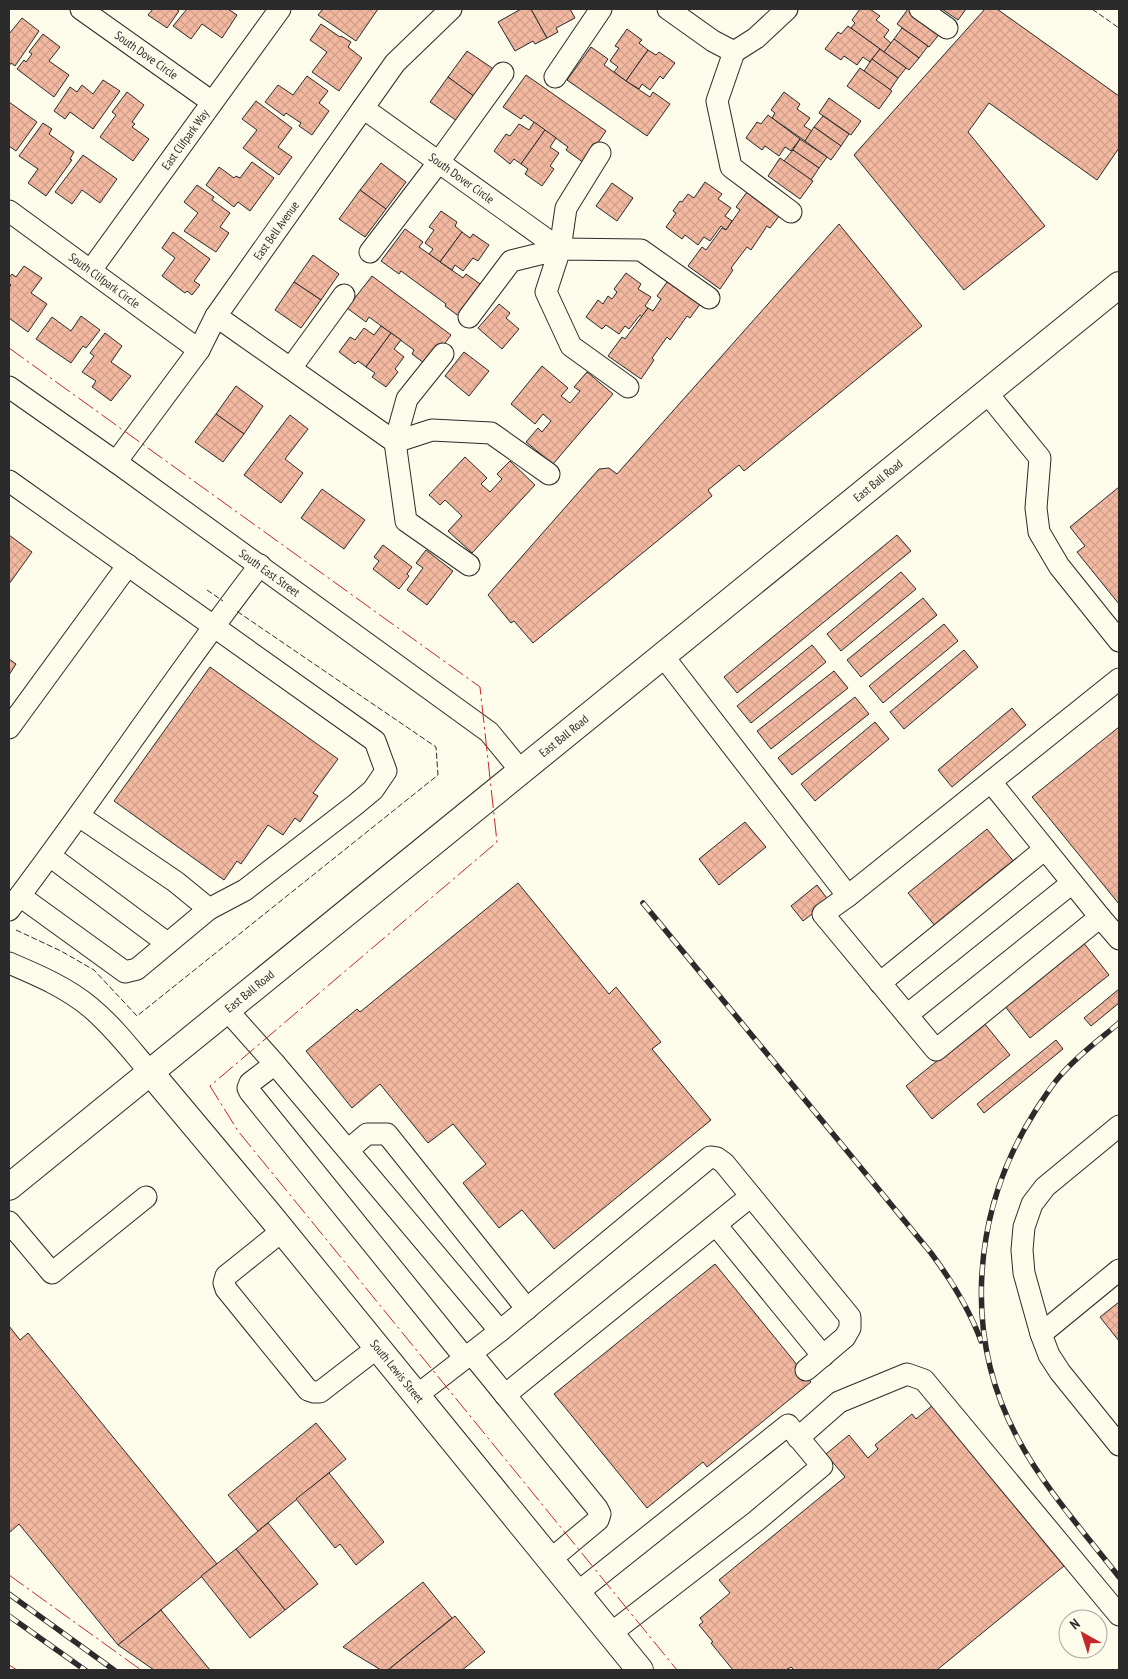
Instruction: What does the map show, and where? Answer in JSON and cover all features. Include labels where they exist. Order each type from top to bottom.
[{"type":"main road","name":"East Ball Road","points":[[9,1187],[1119,286]]},
{"type":"main road","name":"South Lewis Street","points":[[150,1072],[640,1670]]},
{"type":"street","name":"South Dove Circle","points":[[81,9],[212,102]]},
{"type":"street","name":"East Clifpark Way","points":[[91,270],[280,9]]},
{"type":"street","name":"East Bell Avenue","points":[[116,462],[199,350],[216,316],[395,63],[451,9]]},
{"type":"street","points":[[555,77],[601,9]]},
{"type":"street","points":[[668,9],[713,41],[734,52]]},
{"type":"street","points":[[787,9],[756,38],[734,52],[717,101],[731,167],[791,212]]},
{"type":"street","points":[[920,9],[946,28]]},
{"type":"street","points":[[370,252],[438,163],[503,73]]},
{"type":"street","name":"South Dover Circle","points":[[363,108],[560,249]]},
{"type":"street","points":[[600,153],[566,208],[560,249],[546,292],[572,346],[628,388]]},
{"type":"street","name":"South Clifpark Circle","points":[[9,211],[199,350]]},
{"type":"street","points":[[470,316],[511,261],[560,249],[642,250],[708,298]]},
{"type":"street","points":[[291,368],[344,295]]},
{"type":"street","points":[[216,316],[396,442]]},
{"type":"street","points":[[443,354],[407,399],[396,442],[406,521],[469,565]]},
{"type":"street","name":"South East Street","points":[[9,386],[260,565],[489,732],[521,771]]},
{"type":"street","points":[[987,392],[1040,458],[1036,508],[1039,532],[1059,566],[1119,641]]},
{"type":"street","points":[[396,442],[432,430],[491,433],[549,474]]},
{"type":"street","points":[[9,481],[214,626],[375,741],[386,771],[373,790],[245,890],[209,909],[137,969],[125,972],[14,903],[50,856],[214,626],[260,565]]},
{"type":"street","points":[[9,728],[128,565]]},
{"type":"street","points":[[663,656],[848,896]]},
{"type":"street","points":[[1100,917],[936,1050],[823,914],[1119,679]]},
{"type":"street","points":[[991,782],[1119,939]]},
{"type":"street","points":[[79,816],[176,882],[209,909]]},
{"type":"street","points":[[880,983],[1045,849]]},
{"type":"street","points":[[50,856],[167,943]]},
{"type":"street","points":[[907,1015],[1072,883]]},
{"type":"street","points":[[9,964],[42,977],[69,992],[90,1007],[113,1028],[150,1072]]},
{"type":"street","points":[[227,1010],[275,1064],[500,1331]]},
{"type":"street","points":[[275,1064],[250,1083],[248,1088],[250,1092],[468,1356],[505,1395],[597,1508],[600,1514],[598,1520],[550,1560]]},
{"type":"street","points":[[1119,1126],[1045,1187],[1032,1204],[1024,1227],[1022,1250],[1024,1273],[1041,1334],[1049,1355],[1060,1372],[1119,1445]]},
{"type":"street","points":[[348,1150],[367,1134],[387,1134],[527,1309]]},
{"type":"street","points":[[416,1396],[500,1331],[710,1157],[717,1158],[724,1163],[850,1317],[850,1328],[845,1337],[806,1370]]},
{"type":"street","points":[[505,1395],[751,1196]]},
{"type":"street","points":[[9,1222],[52,1274],[146,1197]]},
{"type":"street","points":[[716,1225],[823,1356]]},
{"type":"street","points":[[282,1231],[226,1276],[224,1283],[226,1289],[308,1390],[320,1392],[377,1348]]},
{"type":"street","points":[[1041,1334],[1119,1270]]},
{"type":"street","points":[[798,1438],[839,1402],[907,1374],[924,1380],[1119,1615]]},
{"type":"street","points":[[577,1593],[788,1426],[822,1466],[754,1522],[610,1634]]},
{"type":"building","points":[[153,9],[176,9],[179,11],[167,28],[148,15]]},
{"type":"building","points":[[187,9],[228,9],[237,15],[222,38],[202,24],[191,39],[173,26]]},
{"type":"building","points":[[323,9],[378,9],[356,41],[318,15]]},
{"type":"building","points":[[521,9],[531,9],[547,38],[535,44],[533,41],[515,51],[498,22]]},
{"type":"building","points":[[531,9],[570,9],[575,18],[556,28],[558,32],[547,38]]},
{"type":"building","points":[[860,9],[870,9],[880,16],[876,20],[889,30],[884,37],[891,43],[884,52],[851,28],[855,23],[852,20]]},
{"type":"building","points":[[908,9],[941,32],[929,47],[897,24]]},
{"type":"building","points":[[942,9],[966,9],[958,20]]},
{"type":"building","points":[[985,9],[997,9],[1119,96],[1119,148],[1097,180],[989,103],[968,132],[1045,226],[964,290],[854,155]]},
{"type":"building","points":[[22,18],[39,31],[15,66],[11,63],[9,66],[9,34]]},
{"type":"building","points":[[321,24],[351,42],[348,47],[362,58],[339,91],[312,72],[327,52],[310,40]]},
{"type":"building","points":[[848,26],[880,49],[870,62],[863,57],[857,65],[844,56],[841,60],[825,49],[838,32],[841,34]]},
{"type":"building","points":[[902,28],[928,46],[919,58],[894,39]]},
{"type":"building","points":[[627,29],[642,40],[639,43],[648,50],[626,81],[614,72],[618,67],[610,61],[619,48],[615,46]]},
{"type":"building","points":[[43,34],[60,47],[49,61],[69,75],[54,97],[17,69],[32,54],[29,52]]},
{"type":"building","points":[[894,39],[919,58],[909,70],[884,52]]},
{"type":"building","points":[[591,47],[608,59],[604,65],[626,81],[650,97],[653,92],[670,104],[647,136],[567,80]]},
{"type":"building","points":[[880,49],[906,68],[898,78],[872,59]]},
{"type":"building","points":[[648,50],[656,55],[659,52],[675,63],[663,79],[660,76],[650,90],[642,84],[639,89],[626,81]]},
{"type":"building","points":[[467,51],[495,70],[475,97],[448,77]]},
{"type":"building","points":[[872,59],[898,78],[890,90],[864,71]]},
{"type":"building","points":[[860,68],[892,91],[879,109],[847,86]]},
{"type":"building","points":[[526,75],[606,131],[584,163],[566,150],[568,147],[524,115],[521,119],[503,107]]},
{"type":"building","points":[[307,76],[328,91],[319,103],[329,111],[312,135],[299,126],[301,123],[286,113],[284,116],[265,102],[278,85],[293,95]]},
{"type":"building","points":[[448,77],[475,97],[457,121],[430,102]]},
{"type":"building","points":[[103,80],[120,91],[93,129],[70,112],[65,119],[54,111],[70,87],[77,92],[82,85],[93,94]]},
{"type":"building","points":[[127,92],[144,105],[132,122],[135,124],[132,127],[149,139],[133,161],[100,137],[116,115],[112,112]]},
{"type":"building","points":[[784,92],[800,104],[797,109],[810,118],[804,126],[812,131],[805,141],[772,118],[775,113],[771,110]]},
{"type":"building","points":[[829,98],[861,121],[851,135],[819,113]]},
{"type":"building","points":[[256,101],[292,128],[278,147],[292,157],[279,175],[243,148],[257,130],[242,119]]},
{"type":"building","points":[[9,102],[37,122],[16,151],[9,146]]},
{"type":"building","points":[[768,115],[800,139],[791,151],[785,147],[779,156],[765,146],[762,150],[746,138],[757,122],[761,124]]},
{"type":"building","points":[[823,116],[849,134],[841,146],[814,127]]},
{"type":"building","points":[[534,122],[545,130],[521,164],[514,159],[510,164],[494,151],[506,134],[510,136],[519,124],[529,130]]},
{"type":"building","points":[[43,123],[52,129],[49,134],[74,152],[70,159],[72,160],[46,196],[28,183],[38,169],[19,156]]},
{"type":"building","points":[[814,127],[841,146],[831,160],[805,141]]},
{"type":"building","points":[[545,130],[556,138],[550,147],[559,153],[550,166],[554,169],[542,186],[525,174],[528,169],[521,164]]},
{"type":"building","points":[[800,139],[827,157],[819,168],[793,150]]},
{"type":"building","points":[[793,150],[819,168],[811,180],[784,161]]},
{"type":"building","points":[[83,155],[117,179],[100,203],[82,190],[72,204],[55,192]]},
{"type":"building","points":[[780,158],[813,181],[800,199],[768,176]]},
{"type":"building","points":[[252,162],[274,178],[250,211],[238,202],[234,207],[206,185],[219,167],[234,178],[236,176],[240,178]]},
{"type":"building","points":[[381,163],[406,182],[386,209],[360,190]]},
{"type":"building","points":[[705,182],[722,194],[718,199],[731,208],[725,216],[732,221],[726,230],[721,226],[710,241],[704,237],[698,245],[685,235],[682,239],[666,227],[676,213],[673,211],[680,201],[682,202],[688,194],[694,198]]},
{"type":"building","points":[[612,183],[633,198],[617,221],[596,206]]},
{"type":"building","points":[[197,185],[214,197],[212,200],[230,213],[220,227],[229,233],[216,252],[184,231],[198,213],[184,202]]},
{"type":"building","points":[[750,188],[783,211],[770,228],[767,226],[751,250],[747,247],[731,268],[733,270],[720,289],[688,266],[702,247],[706,250],[722,228],[726,230],[740,210],[736,207]]},
{"type":"building","points":[[360,190],[386,209],[365,237],[339,219]]},
{"type":"building","points":[[441,211],[457,222],[455,226],[462,232],[440,262],[429,254],[433,249],[425,243],[434,230],[429,227]]},
{"type":"building","points":[[839,224],[922,326],[744,471],[739,465],[708,490],[712,496],[533,643],[514,621],[511,623],[488,595],[599,469],[609,468],[617,474]]},
{"type":"building","points":[[405,229],[423,242],[419,247],[463,278],[466,274],[483,286],[460,317],[445,306],[446,304],[401,271],[399,274],[381,261]]},
{"type":"building","points":[[173,232],[210,259],[194,281],[200,285],[192,295],[187,291],[185,293],[162,276],[175,258],[162,248]]},
{"type":"building","points":[[462,232],[470,238],[473,234],[489,245],[478,261],[473,258],[463,271],[455,265],[452,270],[440,262]]},
{"type":"building","points":[[313,255],[339,274],[321,300],[294,282]]},
{"type":"building","points":[[24,266],[42,278],[31,293],[47,304],[28,332],[9,318],[9,288],[11,285],[9,278],[12,274],[16,277]]},
{"type":"building","points":[[626,273],[641,284],[638,289],[651,297],[645,306],[648,308],[642,317],[640,315],[629,329],[625,326],[619,334],[606,325],[602,329],[586,317],[598,300],[603,304],[608,296],[612,299],[617,292],[614,289]]},
{"type":"building","points":[[372,276],[451,335],[428,366],[412,354],[414,350],[369,317],[366,322],[347,308]]},
{"type":"building","points":[[670,278],[703,300],[690,318],[687,316],[670,340],[667,337],[652,358],[654,360],[641,379],[608,356],[622,337],[625,339],[648,308],[653,311],[661,299],[657,296]]},
{"type":"building","points":[[294,282],[321,300],[301,328],[275,310]]},
{"type":"building","points":[[499,304],[510,313],[506,318],[519,329],[502,349],[478,328]]},
{"type":"building","points":[[81,316],[100,330],[86,348],[83,346],[71,363],[36,339],[52,317],[71,331]]},
{"type":"building","points":[[381,326],[391,333],[366,367],[358,361],[355,364],[339,352],[350,337],[355,340],[364,328],[374,335]]},
{"type":"building","points":[[105,333],[122,346],[111,362],[131,376],[111,401],[92,387],[96,381],[82,372],[94,356],[90,353]]},
{"type":"building","points":[[391,333],[401,340],[394,349],[404,357],[395,369],[398,372],[386,387],[372,377],[375,373],[366,367]]},
{"type":"building","points":[[464,352],[489,371],[469,396],[445,376]]},
{"type":"building","points":[[542,366],[568,388],[561,396],[570,403],[580,391],[574,387],[587,372],[613,394],[553,464],[526,442],[538,428],[542,432],[551,421],[543,414],[535,424],[511,404]]},
{"type":"building","points":[[236,386],[263,406],[244,434],[216,414]]},
{"type":"building","points":[[216,414],[244,434],[223,462],[195,442]]},
{"type":"building","points":[[290,415],[308,429],[285,459],[303,473],[281,503],[244,475]]},
{"type":"building","points":[[465,457],[487,478],[481,484],[490,492],[502,479],[497,474],[510,461],[535,485],[472,553],[448,531],[462,516],[445,500],[440,505],[429,495]]},
{"type":"building","points":[[1119,487],[1119,604],[1077,552],[1085,546],[1070,527]]},
{"type":"building","points":[[322,489],[365,520],[344,549],[301,518]]},
{"type":"building","points":[[9,535],[32,552],[9,584]]},
{"type":"building","points":[[897,535],[911,551],[737,693],[724,677]]},
{"type":"building","points":[[383,545],[412,567],[407,574],[409,576],[399,589],[373,569],[379,561],[374,557]]},
{"type":"building","points":[[426,550],[453,571],[427,605],[407,590],[423,568],[416,563]]},
{"type":"building","points":[[901,572],[916,589],[841,651],[827,634]]},
{"type":"building","points":[[923,598],[937,615],[861,677],[847,660]]},
{"type":"building","points":[[944,624],[958,641],[883,703],[869,686]]},
{"type":"building","points":[[812,645],[826,662],[751,723],[737,706]]},
{"type":"building","points":[[964,650],[978,667],[904,729],[890,712]]},
{"type":"building","points":[[9,659],[16,664],[9,675]]},
{"type":"building","points":[[210,667],[338,759],[313,793],[318,796],[300,822],[295,818],[283,835],[268,825],[241,864],[237,861],[224,880],[114,801]]},
{"type":"building","points":[[834,671],[848,688],[771,749],[757,731]]},
{"type":"building","points":[[855,697],[869,714],[792,775],[778,758]]},
{"type":"building","points":[[1012,708],[1026,725],[952,787],[938,770]]},
{"type":"building","points":[[875,722],[889,739],[815,801],[801,784]]},
{"type":"building","points":[[1119,727],[1119,904],[1032,797]]},
{"type":"building","points":[[745,822],[766,847],[719,885],[699,859]]},
{"type":"building","points":[[987,829],[1015,863],[936,927],[908,893]]},
{"type":"building","points":[[518,883],[609,994],[616,987],[661,1042],[652,1049],[711,1120],[554,1249],[522,1210],[499,1228],[463,1183],[486,1164],[453,1124],[428,1143],[380,1084],[352,1108],[306,1051],[357,1009],[360,1012]]},
{"type":"building","points":[[817,885],[829,901],[803,921],[791,906]]},
{"type":"building","points":[[1083,942],[1109,975],[1030,1038],[1004,1005]]},
{"type":"building","points":[[1119,989],[1119,1003],[1091,1026],[1084,1018]]},
{"type":"building","points":[[984,1023],[1010,1055],[932,1119],[906,1086]]},
{"type":"building","points":[[1056,1040],[1063,1049],[984,1113],[977,1104]]},
{"type":"building","points":[[715,1264],[811,1382],[707,1467],[703,1462],[647,1508],[554,1394]]},
{"type":"building","points":[[1119,1302],[1119,1341],[1100,1317]]},
{"type":"building","points":[[9,1326],[20,1340],[28,1333],[217,1564],[118,1645],[19,1524],[9,1533]]},
{"type":"building","points":[[933,1405],[1064,1566],[937,1670],[794,1670],[791,1667],[786,1670],[733,1670],[699,1625],[703,1622],[700,1618],[730,1593],[719,1580],[845,1477],[826,1454],[849,1435],[868,1458],[878,1449],[875,1445],[912,1414],[916,1419]]},
{"type":"building","points":[[316,1423],[346,1459],[258,1531],[228,1495]]},
{"type":"building","points":[[329,1473],[384,1542],[356,1565],[340,1544],[335,1548],[296,1499]]},
{"type":"building","points":[[268,1523],[318,1584],[285,1610],[236,1549]]},
{"type":"building","points":[[236,1549],[285,1610],[250,1638],[201,1576]]},
{"type":"building","points":[[423,1582],[452,1618],[388,1670],[381,1670],[343,1647]]},
{"type":"building","points":[[161,1610],[210,1670],[154,1670],[118,1645]]},
{"type":"building","points":[[455,1616],[485,1652],[462,1670],[388,1670]]},
{"type":"railway","points":[[643,903],[931,1253],[959,1295],[981,1341]]},
{"type":"railway","points":[[1119,1023],[1088,1048],[1067,1069],[1053,1085],[1034,1113],[1014,1151],[998,1190],[987,1231],[982,1273],[982,1315],[988,1357],[999,1397],[1017,1437],[1052,1492],[1119,1577]]},
{"type":"railway","points":[[9,1594],[114,1670]]},
{"type":"railway","points":[[9,1616],[85,1670]]},
{"type":"fence","points":[[1092,9],[1119,28]]},
{"type":"fence","points":[[207,590],[223,601]]},
{"type":"fence","points":[[16,930],[61,951],[94,970],[137,1016],[438,775],[436,747],[235,610]]},
{"type":"power","points":[[9,348],[480,687],[497,842],[210,1086],[238,1131],[677,1670]]},
{"type":"power","points":[[9,1575],[141,1670]]},
{"type":"power","points":[[9,1665],[17,1670]]}]
